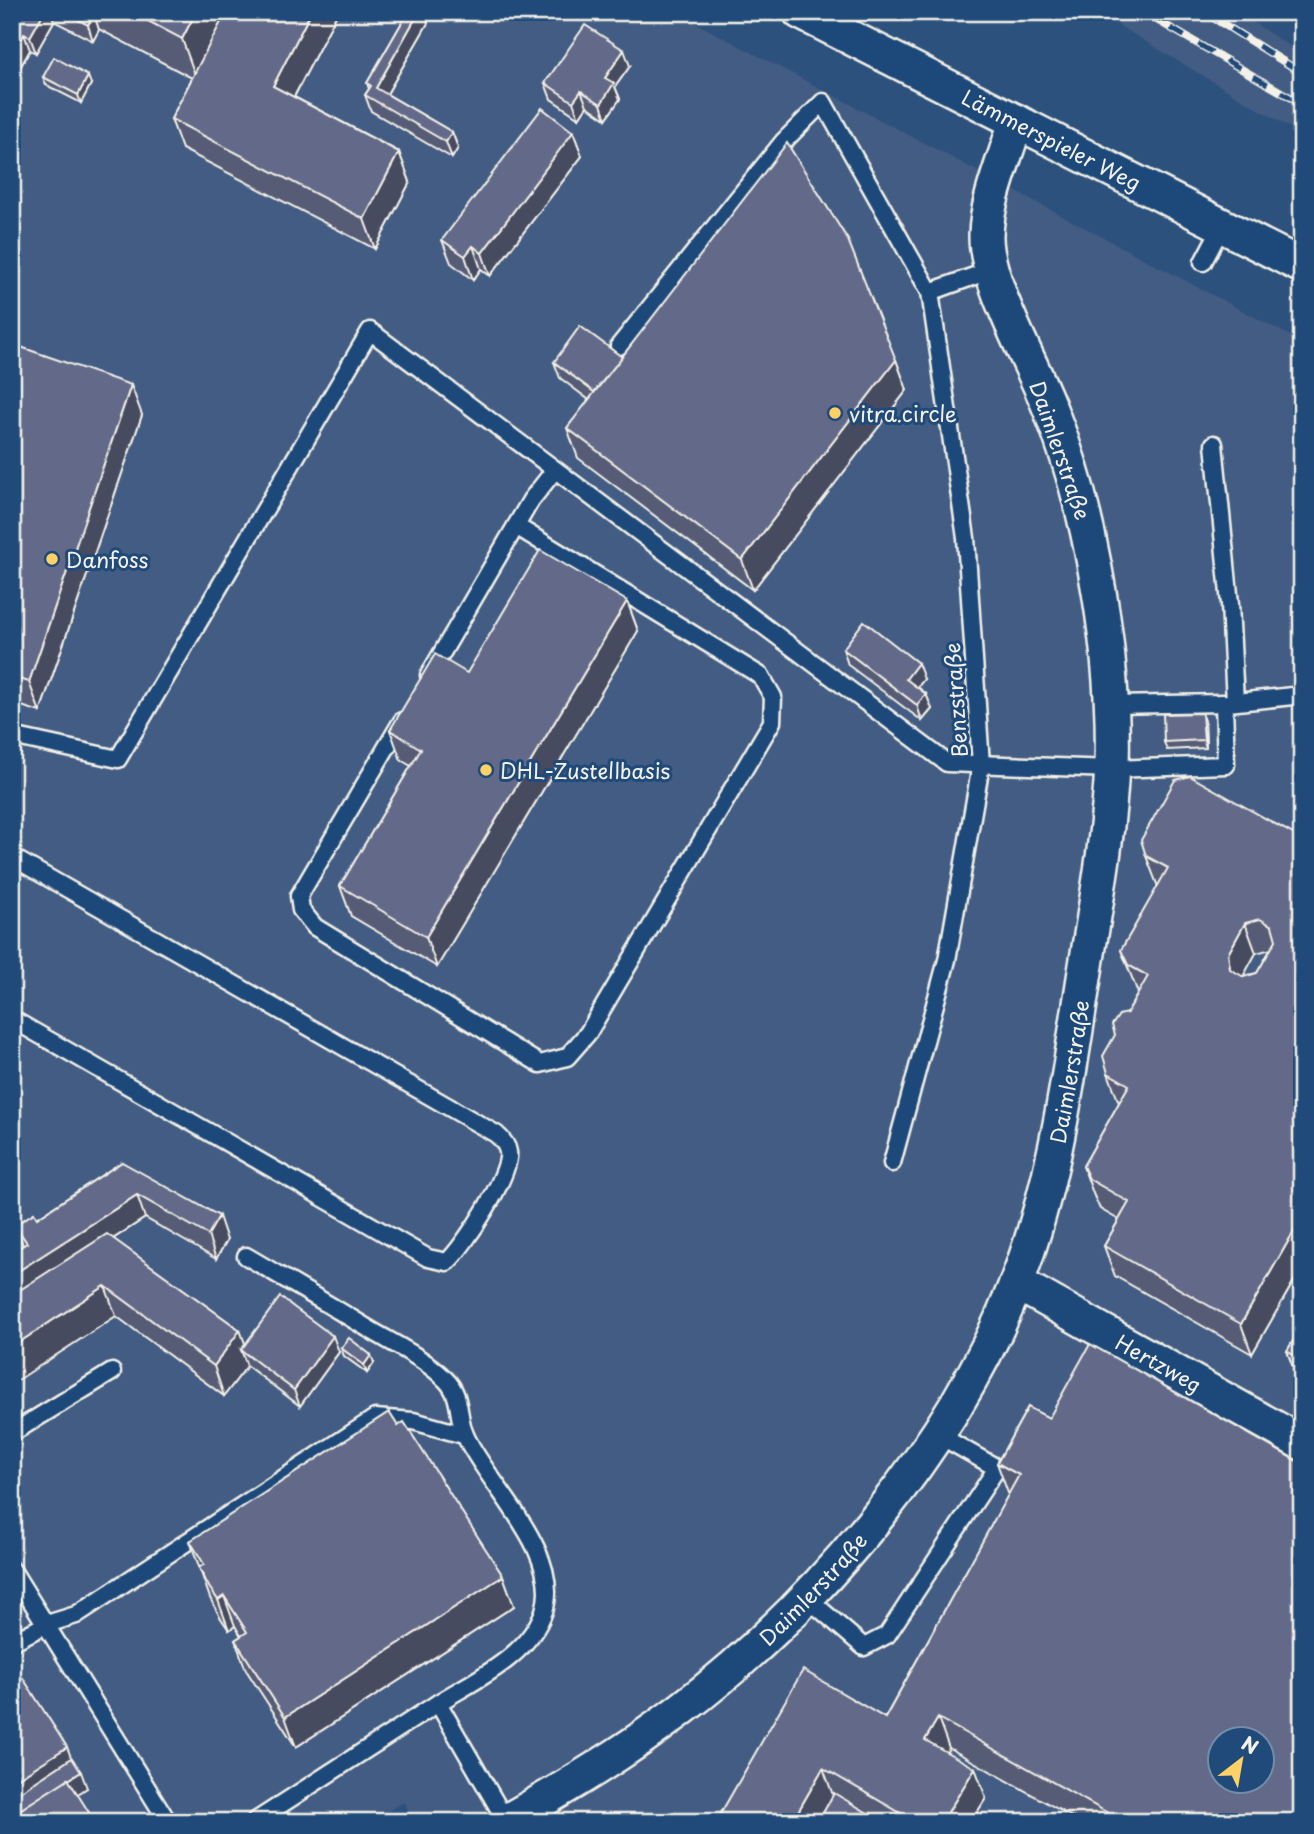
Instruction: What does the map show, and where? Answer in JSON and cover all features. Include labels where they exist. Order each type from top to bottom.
[{"type":"street","name":"Lämmerspieler Weg","points":[[800,12],[1302,266]]},
{"type":"street","name":"Daimlerstraße","points":[[506,1822],[573,1783],[677,1712],[714,1683],[805,1596],[870,1525],[937,1434],[980,1364],[1017,1283],[1031,1242],[1061,1115],[1098,888],[1112,769],[1111,705],[1098,586],[1079,493],[1051,411],[991,270],[986,243],[988,216],[1016,121]]},
{"type":"street","name":"Hertzweg","points":[[1017,1283],[1302,1443]]},
{"type":"lane","points":[[619,346],[783,142],[822,102],[930,292],[991,270]]},
{"type":"lane","points":[[1203,262],[1222,226]]},
{"type":"lane","name":"Benzstraße","points":[[892,1163],[947,960],[981,765],[966,538],[930,292]]},
{"type":"lane","points":[[12,736],[118,759],[370,331],[947,763],[1112,769],[1226,765],[1230,703],[1230,604],[1214,444]]},
{"type":"lane","points":[[516,526],[761,676],[772,697],[772,722],[588,1032],[567,1057],[540,1065],[315,927],[301,910],[299,896],[516,526],[554,471]]},
{"type":"lane","points":[[1111,705],[1230,703],[1302,695]]},
{"type":"lane","points":[[12,857],[496,1134],[506,1143],[508,1165],[460,1250],[447,1262],[428,1258],[12,1019]]},
{"type":"lane","points":[[246,1256],[404,1349],[444,1378],[458,1396],[464,1435],[536,1545],[544,1579],[544,1609],[533,1633],[518,1652],[254,1822]]},
{"type":"lane","points":[[12,1433],[112,1372]]},
{"type":"lane","points":[[12,1642],[47,1624],[76,1615],[375,1418],[413,1421],[464,1435]]},
{"type":"lane","points":[[805,1596],[864,1647],[887,1635],[997,1468],[937,1434]]},
{"type":"lane","points":[[12,1570],[169,1822]]},
{"type":"lane","points":[[438,1703],[506,1822]]},
{"type":"shaded area","points":[[12,12],[675,12],[1302,342],[1302,1822],[415,1822],[404,1802],[369,1822],[12,1822]]},
{"type":"shaded area","points":[[1096,12],[1237,12],[1302,54],[1302,135]]},
{"type":"building","points":[[12,12],[44,12],[30,37],[24,34],[12,56]]},
{"type":"building","points":[[63,12],[91,12],[94,14],[88,25]]},
{"type":"building","points":[[131,12],[196,12],[182,39]]},
{"type":"building","points":[[226,12],[311,12],[273,86],[399,152],[364,219],[171,119]]},
{"type":"building","points":[[408,12],[419,12],[376,88],[452,132],[446,142],[365,95],[371,86],[367,83]]},
{"type":"building","points":[[585,25],[624,50],[605,78],[614,83],[601,104],[581,91],[573,102],[545,83]]},
{"type":"building","points":[[54,57],[88,76],[78,95],[43,77]]},
{"type":"building","points":[[542,108],[573,132],[482,253],[473,246],[465,256],[442,240]]},
{"type":"building","points":[[787,143],[848,240],[896,360],[742,560],[567,428]]},
{"type":"building","points":[[580,326],[622,357],[594,392],[554,362]]},
{"type":"building","name":"Danfoss","points":[[12,344],[131,385],[29,682],[12,677]]},
{"type":"building","name":"DHL-Zustellbasis","points":[[540,550],[627,601],[426,937],[340,886],[421,749],[390,730],[435,654],[467,673]]},
{"type":"building","points":[[864,621],[918,663],[906,679],[926,694],[917,705],[843,649]]},
{"type":"building","points":[[1202,713],[1204,740],[1164,742],[1163,714]]},
{"type":"building","points":[[1190,776],[1302,839],[1302,1217],[1241,1324],[1104,1246],[1129,1202],[1089,1179],[1083,1166],[1129,1085],[1108,1073],[1103,1056],[1115,1035],[1112,1025],[1119,1015],[1127,1013],[1148,976],[1128,965],[1121,950],[1168,868],[1146,856],[1141,840],[1175,780]],"holes":[[[1260,919],[1272,926],[1276,940],[1257,973],[1244,977],[1230,969],[1228,954],[1245,923]]]},
{"type":"building","points":[[122,1162],[219,1216],[208,1235],[137,1195],[12,1275],[12,1252],[27,1243],[15,1225],[34,1213],[37,1218]]},
{"type":"building","points":[[107,1234],[240,1330],[214,1366],[105,1286],[12,1347],[12,1295]]},
{"type":"building","points":[[280,1297],[333,1336],[294,1390],[241,1350]]},
{"type":"building","points":[[1302,1326],[1302,1360],[1287,1351]]},
{"type":"building","points":[[349,1338],[371,1355],[364,1365],[341,1348]]},
{"type":"building","points":[[1090,1344],[1302,1464],[1302,1822],[1124,1822],[938,1718],[925,1740],[975,1768],[942,1822],[916,1822],[823,1768],[792,1822],[725,1822],[718,1818],[803,1670],[885,1718],[1019,1475],[997,1463],[1028,1407],[1049,1418]]},
{"type":"building","points":[[389,1412],[398,1426],[404,1422],[503,1576],[285,1717],[235,1640],[247,1632],[224,1596],[218,1600],[209,1587],[199,1568],[204,1564],[190,1541]]},
{"type":"building","points":[[23,1678],[67,1747],[12,1782],[12,1685]]},
{"type":"building","points":[[72,1758],[81,1772],[12,1815],[12,1797]]},
{"type":"building","points":[[68,1779],[95,1822],[14,1822],[12,1815]]},
{"type":"building","points":[[834,1793],[883,1822],[818,1822]]},
{"type":"railway","points":[[1143,12],[1302,104]]},
{"type":"railway","points":[[1204,12],[1302,73]]},
{"type":"place","name":"vitra.circle","points":[[835,413]]},
{"type":"place","name":"Danfoss","points":[[52,559]]},
{"type":"place","name":"DHL-Zustellbasis","points":[[486,770]]}]
